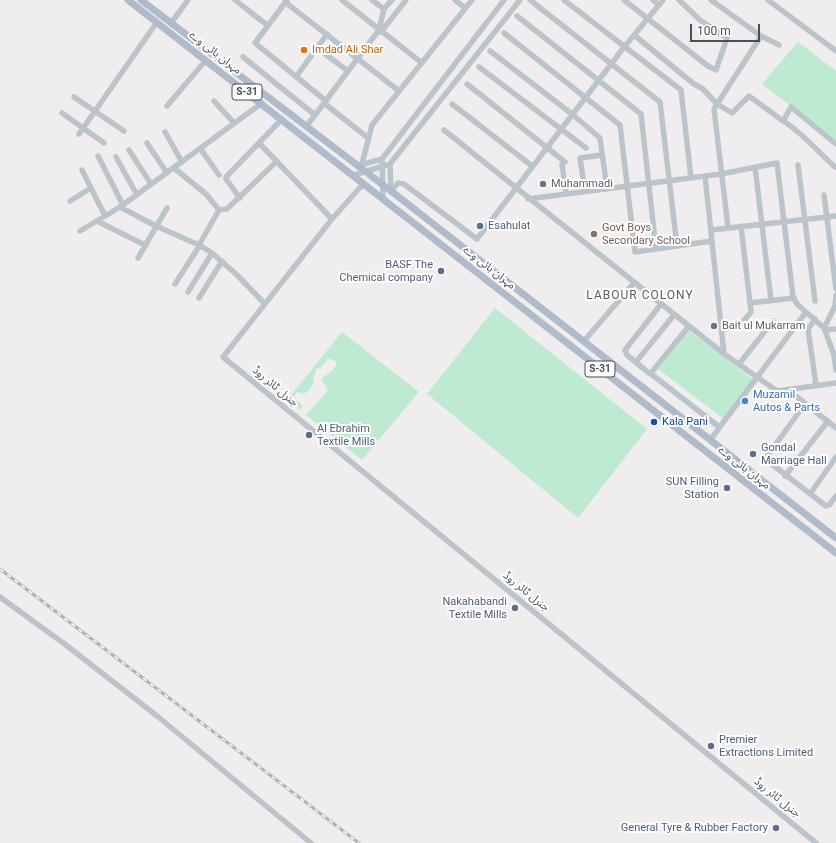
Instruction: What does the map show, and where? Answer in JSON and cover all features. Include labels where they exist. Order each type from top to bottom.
[{"type":"main road","name":"مہران ہائی وے","points":[[128,0],[262,103],[836,553]]},
{"type":"main road","name":"مہران ہائی وے","points":[[142,0],[306,127],[360,165],[382,185],[836,538]]},
{"type":"main road","points":[[755,491],[763,481]]},
{"type":"street","points":[[171,23],[188,0]]},
{"type":"street","points":[[235,0],[267,26]]},
{"type":"street","points":[[342,0],[422,63]]},
{"type":"street","points":[[372,0],[384,9]]},
{"type":"street","points":[[380,31],[384,9],[392,0]]},
{"type":"street","points":[[306,127],[380,31],[406,0]]},
{"type":"street","points":[[454,0],[465,8]]},
{"type":"street","points":[[360,165],[372,124],[472,0]]},
{"type":"street","points":[[360,165],[382,159],[504,0]]},
{"type":"street","points":[[354,175],[390,164],[520,0]]},
{"type":"street","points":[[530,0],[660,102],[677,246]]},
{"type":"street","points":[[564,0],[681,90],[691,178]]},
{"type":"street","points":[[624,0],[708,66],[716,70],[727,38],[700,20],[679,0]]},
{"type":"street","points":[[653,0],[659,5]]},
{"type":"street","points":[[391,192],[398,183],[404,184],[477,238],[598,80],[663,0]]},
{"type":"street","points":[[711,0],[761,36],[779,45]]},
{"type":"street","points":[[768,0],[836,52]]},
{"type":"street","points":[[368,138],[255,44],[286,1],[399,91]]},
{"type":"street","points":[[517,16],[641,114],[656,249]]},
{"type":"street","points":[[79,134],[157,22]]},
{"type":"street","points":[[504,33],[620,125],[635,252],[712,241]]},
{"type":"street","points":[[296,77],[327,34]]},
{"type":"street","points":[[634,35],[694,84],[703,89],[717,104],[732,113],[749,96],[783,121],[801,132],[820,154],[835,167]]},
{"type":"street","points":[[728,228],[713,114],[717,104],[761,36]]},
{"type":"street","points":[[317,48],[348,72]]},
{"type":"street","points":[[490,51],[572,114],[600,138],[607,189]]},
{"type":"street","points":[[243,57],[315,115]]},
{"type":"street","points":[[167,106],[206,60]]},
{"type":"street","points":[[479,67],[586,148]]},
{"type":"street","points":[[467,84],[565,162],[562,164],[566,194]]},
{"type":"street","points":[[74,97],[124,131]]},
{"type":"street","points":[[214,101],[234,124]]},
{"type":"street","points":[[80,231],[122,206],[262,103]]},
{"type":"street","points":[[452,104],[532,166]]},
{"type":"street","points":[[783,121],[791,107],[836,144]]},
{"type":"street","points":[[62,113],[104,143]]},
{"type":"street","points":[[240,198],[226,177],[282,119]]},
{"type":"street","points":[[444,130],[674,315],[724,354],[777,391],[836,383]]},
{"type":"street","points":[[165,132],[182,162]]},
{"type":"street","points":[[147,143],[167,173]]},
{"type":"street","points":[[259,143],[332,219]]},
{"type":"street","points":[[200,148],[219,175]]},
{"type":"street","points":[[129,150],[151,184]]},
{"type":"street","points":[[585,191],[580,158],[602,155]]},
{"type":"street","points":[[98,156],[122,206],[156,226],[199,245],[212,253],[265,304],[332,219],[364,183]]},
{"type":"street","points":[[116,157],[137,195]]},
{"type":"street","points":[[382,159],[382,198]]},
{"type":"street","points":[[219,210],[227,209],[277,161]]},
{"type":"street","points":[[390,164],[391,192]]},
{"type":"street","points":[[528,199],[721,174],[777,164],[794,298],[797,304],[825,329],[834,356],[836,370]]},
{"type":"street","points":[[798,165],[815,301]]},
{"type":"street","points":[[755,167],[771,300]]},
{"type":"street","points":[[174,168],[206,194],[219,210]]},
{"type":"street","points":[[82,170],[105,216]]},
{"type":"street","points":[[705,176],[724,354]]},
{"type":"street","points":[[70,201],[91,188]]},
{"type":"street","points":[[824,195],[836,288]]},
{"type":"street","points":[[138,258],[167,208]]},
{"type":"street","points":[[175,284],[219,210]]},
{"type":"street","points":[[711,230],[836,216]]},
{"type":"street","points":[[97,221],[145,245]]},
{"type":"street","points":[[722,330],[742,324],[751,312],[741,226]]},
{"type":"street","points":[[188,292],[212,253]]},
{"type":"street","points":[[199,298],[222,261]]},
{"type":"street","points":[[584,341],[634,283]]},
{"type":"street","points":[[825,329],[835,307],[836,295]]},
{"type":"street","points":[[750,303],[794,298]]},
{"type":"street","name":"جنرل ٹائر روڈ","points":[[265,304],[223,357],[816,843]]},
{"type":"street","points":[[661,304],[625,350],[627,355],[719,428]]},
{"type":"street","points":[[710,440],[806,312]]},
{"type":"street","points":[[636,362],[674,315]]},
{"type":"street","points":[[815,319],[808,329],[816,386]]},
{"type":"street","points":[[739,364],[773,320]]},
{"type":"street","points":[[650,373],[689,326]]},
{"type":"street","points":[[825,329],[836,329]]},
{"type":"street","points":[[788,390],[836,428]]},
{"type":"street","points":[[806,404],[766,458],[766,461],[827,506],[836,496]]},
{"type":"street","points":[[786,476],[828,421]]},
{"type":"street","points":[[810,494],[836,457]]},
{"type":"street","points":[[0,597],[66,645],[157,716],[311,843]]},
{"type":"green space","points":[[798,42],[836,71],[836,140],[762,84]]},
{"type":"green space","points":[[495,308],[647,429],[578,518],[427,394]]},
{"type":"green space","points":[[688,330],[754,380],[724,419],[658,369]]},
{"type":"green space","points":[[342,332],[419,392],[362,460],[306,415],[328,390],[321,379],[334,369],[337,362],[328,358],[320,369],[317,368],[311,388],[304,394],[297,392],[293,398],[303,406],[300,410],[288,399]]},
{"type":"railway","points":[[0,569],[359,843]]},
{"type":"place","name":"Imdad Ali Shar","points":[[304,50]]},
{"type":"place","name":"Muhammadi","points":[[543,184]]},
{"type":"place","name":"Esahulat","points":[[480,226]]},
{"type":"place","name":"Govt Boys Secondary School","points":[[594,234]]},
{"type":"place","name":"BASF The Chemical company","points":[[441,271]]},
{"type":"place","name":"Bait ul Mukarram","points":[[714,326]]},
{"type":"place","name":"Muzamil Autos & Parts","points":[[745,401]]},
{"type":"place","name":"Kala Pani","points":[[654,422]]},
{"type":"place","name":"Al Ebrahim Textile Mills","points":[[309,435]]},
{"type":"place","name":"Gondal Marriage Hall","points":[[753,454]]},
{"type":"place","name":"SUN Filling Station","points":[[727,488]]},
{"type":"place","name":"Nakahabandi Textile Mills","points":[[515,608]]},
{"type":"place","name":"Premier Extractions Limited","points":[[711,746]]},
{"type":"place","name":"General Tyre & Rubber Factory","points":[[776,828]]},
{"type":"district","name":"LABOUR COLONY","points":[[640,296]]}]
